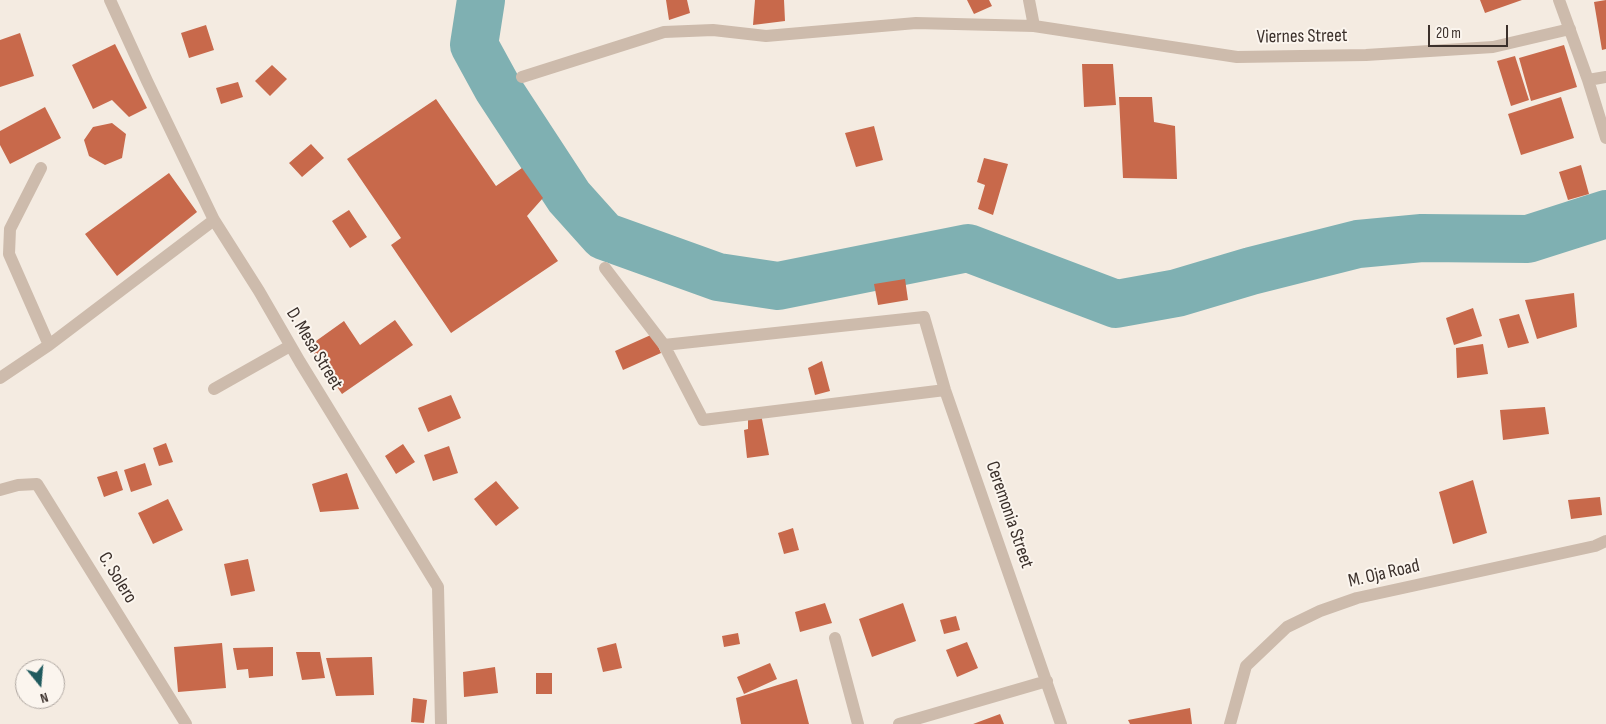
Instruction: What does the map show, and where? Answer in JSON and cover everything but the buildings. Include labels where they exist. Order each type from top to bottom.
[{"type":"street","name":"D. Mesa Street","points":[[110,0],[214,220],[438,587],[441,724]]},
{"type":"street","points":[[1028,0],[1034,26]]},
{"type":"street","points":[[1559,0],[1588,80],[1606,138]]},
{"type":"street","name":"Viernes Street","points":[[522,77],[664,32],[713,30],[766,36],[916,23],[1034,26],[1237,57],[1366,55],[1493,47],[1570,29]]},
{"type":"street","points":[[1588,80],[1606,77]]},
{"type":"street","points":[[41,168],[10,229],[9,254],[49,344]]},
{"type":"street","points":[[0,378],[49,344],[214,220]]},
{"type":"street","points":[[605,268],[664,345],[703,420],[945,390]]},
{"type":"street","name":"Ceremonia Street","points":[[664,345],[924,317],[945,390],[1061,724]]},
{"type":"street","points":[[214,389],[290,346]]},
{"type":"street","name":"C. Solero","points":[[0,490],[18,485],[37,484],[186,724]]},
{"type":"street","name":"M. Oja Road","points":[[1230,724],[1232,710],[1246,666],[1287,627],[1320,611],[1357,598],[1595,546],[1606,541]]},
{"type":"street","points":[[835,638],[858,724]]},
{"type":"street","points":[[899,724],[1047,681]]},
{"type":"waterway","points":[[481,0],[474,45],[497,87],[569,197],[604,236],[718,277],[778,286],[968,248],[1116,304],[1177,293],[1251,271],[1358,244],[1422,238],[1528,239],[1606,214]]}]
